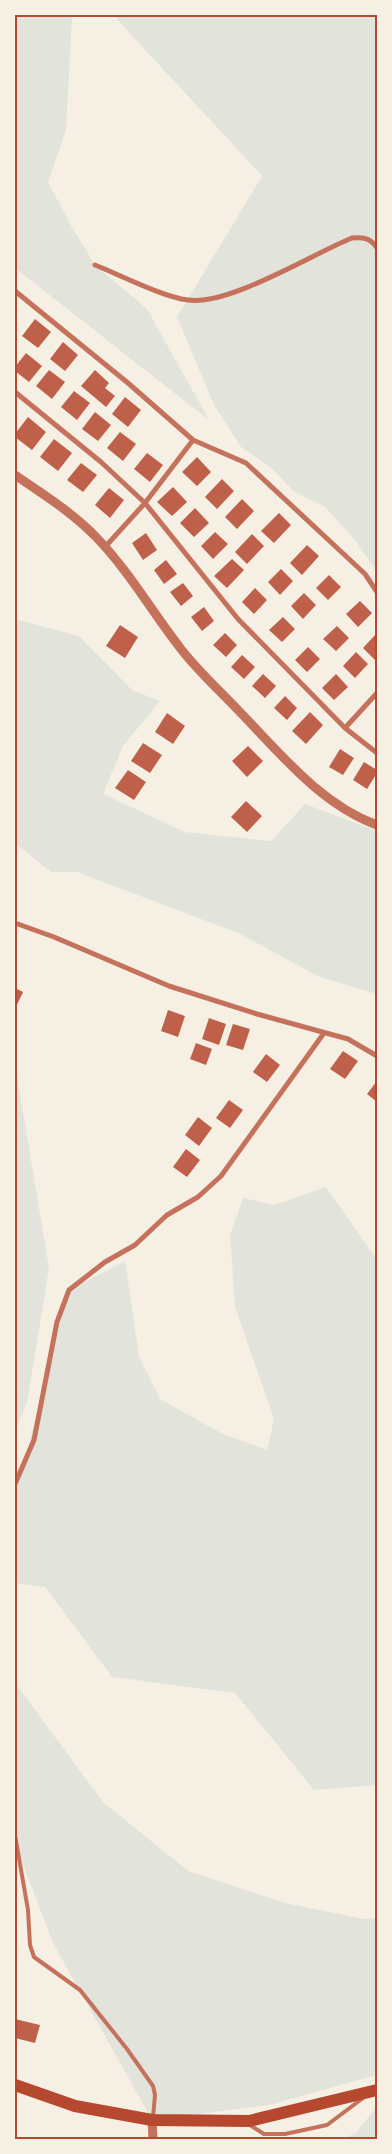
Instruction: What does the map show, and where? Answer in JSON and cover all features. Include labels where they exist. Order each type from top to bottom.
[{"type":"highway","points":[[15,2085],[75,2106],[152,2120],[245,2121],[373,2092]]},
{"type":"street","points":[[95,265],[162,292],[189,300],[214,299],[243,289],[352,238],[367,238],[374,242],[377,248]]},
{"type":"street","points":[[15,291],[128,383],[194,440],[246,463],[365,574],[377,590]]},
{"type":"street","points":[[15,392],[101,462],[145,502],[238,619],[345,728],[377,753]]},
{"type":"street","points":[[105,547],[145,502],[194,440]]},
{"type":"street","points":[[15,475],[68,512],[105,547],[122,567],[182,650],[298,772],[326,798],[362,820],[377,825]]},
{"type":"street","points":[[345,728],[377,693]]},
{"type":"street","points":[[15,923],[54,937],[169,986],[257,1014],[348,1039],[377,1056]]},
{"type":"street","points":[[15,1484],[34,1440],[57,1322],[69,1290],[105,1262],[135,1245],[168,1215],[198,1197],[221,1176],[324,1033]]},
{"type":"street","points":[[152,2120],[153,2139]]},
{"type":"lane","points":[[15,1835],[28,1910],[30,1944],[34,1957],[80,1990],[127,2049],[153,2086],[155,2095],[152,2120]]},
{"type":"lane","points":[[245,2121],[264,2134],[285,2134],[326,2125],[373,2092]]},
{"type":"shaded area","points":[[15,15],[68,15],[72,17],[66,130],[48,182],[95,265],[147,309],[209,420],[15,268]]},
{"type":"shaded area","points":[[113,15],[377,15],[377,572],[356,541],[325,507],[293,491],[273,469],[241,447],[214,405],[177,317],[262,176]]},
{"type":"shaded area","points":[[15,619],[79,636],[132,690],[160,701],[123,746],[103,794],[185,832],[271,841],[305,804],[377,831],[377,994],[320,977],[238,933],[77,872],[51,872],[15,843]]},
{"type":"shaded area","points":[[15,1065],[49,1268],[27,1403],[15,1430]]},
{"type":"shaded area","points":[[326,1187],[377,1260],[377,1785],[314,1790],[235,1693],[112,1677],[45,1587],[15,1583],[15,1479],[24,1465],[69,1290],[125,1261],[139,1357],[160,1399],[221,1433],[267,1450],[274,1419],[235,1307],[230,1235],[243,1198],[275,1205]]},
{"type":"shaded area","points":[[15,1683],[103,1802],[188,1871],[285,1903],[364,1919],[377,1918],[377,2075],[269,2105],[152,2120],[53,1943],[18,1851],[15,1840]]},
{"type":"shaded area","points":[[377,2106],[377,2139],[343,2139],[357,2132]]},
{"type":"building","points":[[35,319],[51,332],[38,348],[22,336]]},
{"type":"building","points":[[63,342],[78,355],[65,371],[50,359]]},
{"type":"building","points":[[26,353],[42,366],[29,382],[15,371],[15,367]]},
{"type":"building","points":[[49,370],[65,382],[52,399],[36,386]]},
{"type":"building","points":[[95,370],[109,383],[105,388],[115,396],[106,407],[81,386]]},
{"type":"building","points":[[74,391],[90,403],[77,420],[61,407]]},
{"type":"building","points":[[125,397],[141,410],[128,427],[112,414]]},
{"type":"building","points":[[95,412],[111,425],[98,441],[82,429]]},
{"type":"building","points":[[28,417],[46,432],[32,450],[15,437],[15,434]]},
{"type":"building","points":[[120,432],[136,444],[123,461],[107,448]]},
{"type":"building","points":[[54,439],[72,453],[58,471],[40,457]]},
{"type":"building","points":[[147,453],[163,465],[150,482],[134,469]]},
{"type":"building","points":[[197,457],[211,472],[197,486],[182,472]]},
{"type":"building","points":[[81,463],[97,475],[83,492],[67,480]]},
{"type":"building","points":[[222,479],[234,491],[217,509],[205,497]]},
{"type":"building","points":[[173,487],[187,502],[172,516],[157,502]]},
{"type":"building","points":[[109,488],[124,500],[110,518],[95,505]]},
{"type":"building","points":[[242,499],[254,511],[237,529],[225,517]]},
{"type":"building","points":[[195,508],[209,523],[194,537],[180,523]]},
{"type":"building","points":[[279,513],[291,525],[274,543],[261,531]]},
{"type":"building","points":[[215,532],[228,544],[213,559],[201,546]]},
{"type":"building","points":[[146,533],[157,550],[143,560],[132,543]]},
{"type":"building","points":[[252,534],[264,546],[247,564],[235,552]]},
{"type":"building","points":[[307,545],[319,556],[302,575],[290,563]]},
{"type":"building","points":[[232,559],[244,570],[227,588],[214,576]]},
{"type":"building","points":[[166,560],[177,574],[164,584],[154,570]]},
{"type":"building","points":[[281,569],[293,581],[280,595],[268,582]]},
{"type":"building","points":[[329,575],[341,587],[328,600],[316,588]]},
{"type":"building","points":[[183,583],[193,596],[181,606],[170,592]]},
{"type":"building","points":[[255,588],[267,600],[254,614],[242,602]]},
{"type":"building","points":[[304,593],[316,605],[303,619],[291,606]]},
{"type":"building","points":[[360,601],[372,613],[358,627],[346,614]]},
{"type":"building","points":[[204,607],[214,621],[202,631],[191,617]]},
{"type":"building","points":[[283,617],[295,629],[282,642],[269,630]]},
{"type":"building","points":[[120,625],[138,637],[125,658],[106,646]]},
{"type":"building","points":[[337,626],[349,638],[336,651],[323,639]]},
{"type":"building","points":[[225,633],[237,645],[226,657],[213,645]]},
{"type":"building","points":[[376,634],[377,657],[375,660],[363,648]]},
{"type":"building","points":[[308,647],[320,659],[307,672],[295,660]]},
{"type":"building","points":[[356,652],[368,664],[355,678],[343,666]]},
{"type":"building","points":[[242,655],[255,667],[244,679],[231,667]]},
{"type":"building","points":[[263,674],[276,686],[265,698],[252,686]]},
{"type":"building","points":[[336,674],[348,687],[334,700],[322,688]]},
{"type":"building","points":[[285,696],[297,708],[287,720],[274,708]]},
{"type":"building","points":[[310,712],[323,725],[306,744],[292,731]]},
{"type":"building","points":[[167,713],[185,726],[173,744],[155,732]]},
{"type":"building","points":[[143,743],[162,755],[150,773],[131,761]]},
{"type":"building","points":[[248,746],[263,761],[247,777],[232,761]]},
{"type":"building","points":[[340,749],[354,758],[343,775],[329,767]]},
{"type":"building","points":[[364,762],[377,770],[367,789],[353,780]]},
{"type":"building","points":[[128,770],[146,782],[134,800],[115,788]]},
{"type":"building","points":[[246,801],[262,816],[247,832],[231,817]]},
{"type":"building","points":[[15,988],[23,992],[15,1009]]},
{"type":"building","points":[[168,1010],[185,1016],[178,1037],[161,1031]]},
{"type":"building","points":[[209,1018],[226,1024],[219,1045],[202,1039]]},
{"type":"building","points":[[233,1024],[250,1029],[243,1050],[226,1045]]},
{"type":"building","points":[[196,1043],[212,1049],[206,1065],[190,1059]]},
{"type":"building","points":[[343,1051],[358,1061],[345,1079],[330,1069]]},
{"type":"building","points":[[266,1054],[280,1065],[267,1082],[253,1072]]},
{"type":"building","points":[[377,1081],[377,1102],[367,1094]]},
{"type":"building","points":[[229,1100],[243,1110],[230,1128],[216,1118]]},
{"type":"building","points":[[198,1117],[212,1128],[199,1146],[185,1135]]},
{"type":"building","points":[[186,1149],[200,1160],[187,1177],[173,1167]]},
{"type":"building","points":[[15,2019],[40,2025],[35,2043],[15,2038]]}]
